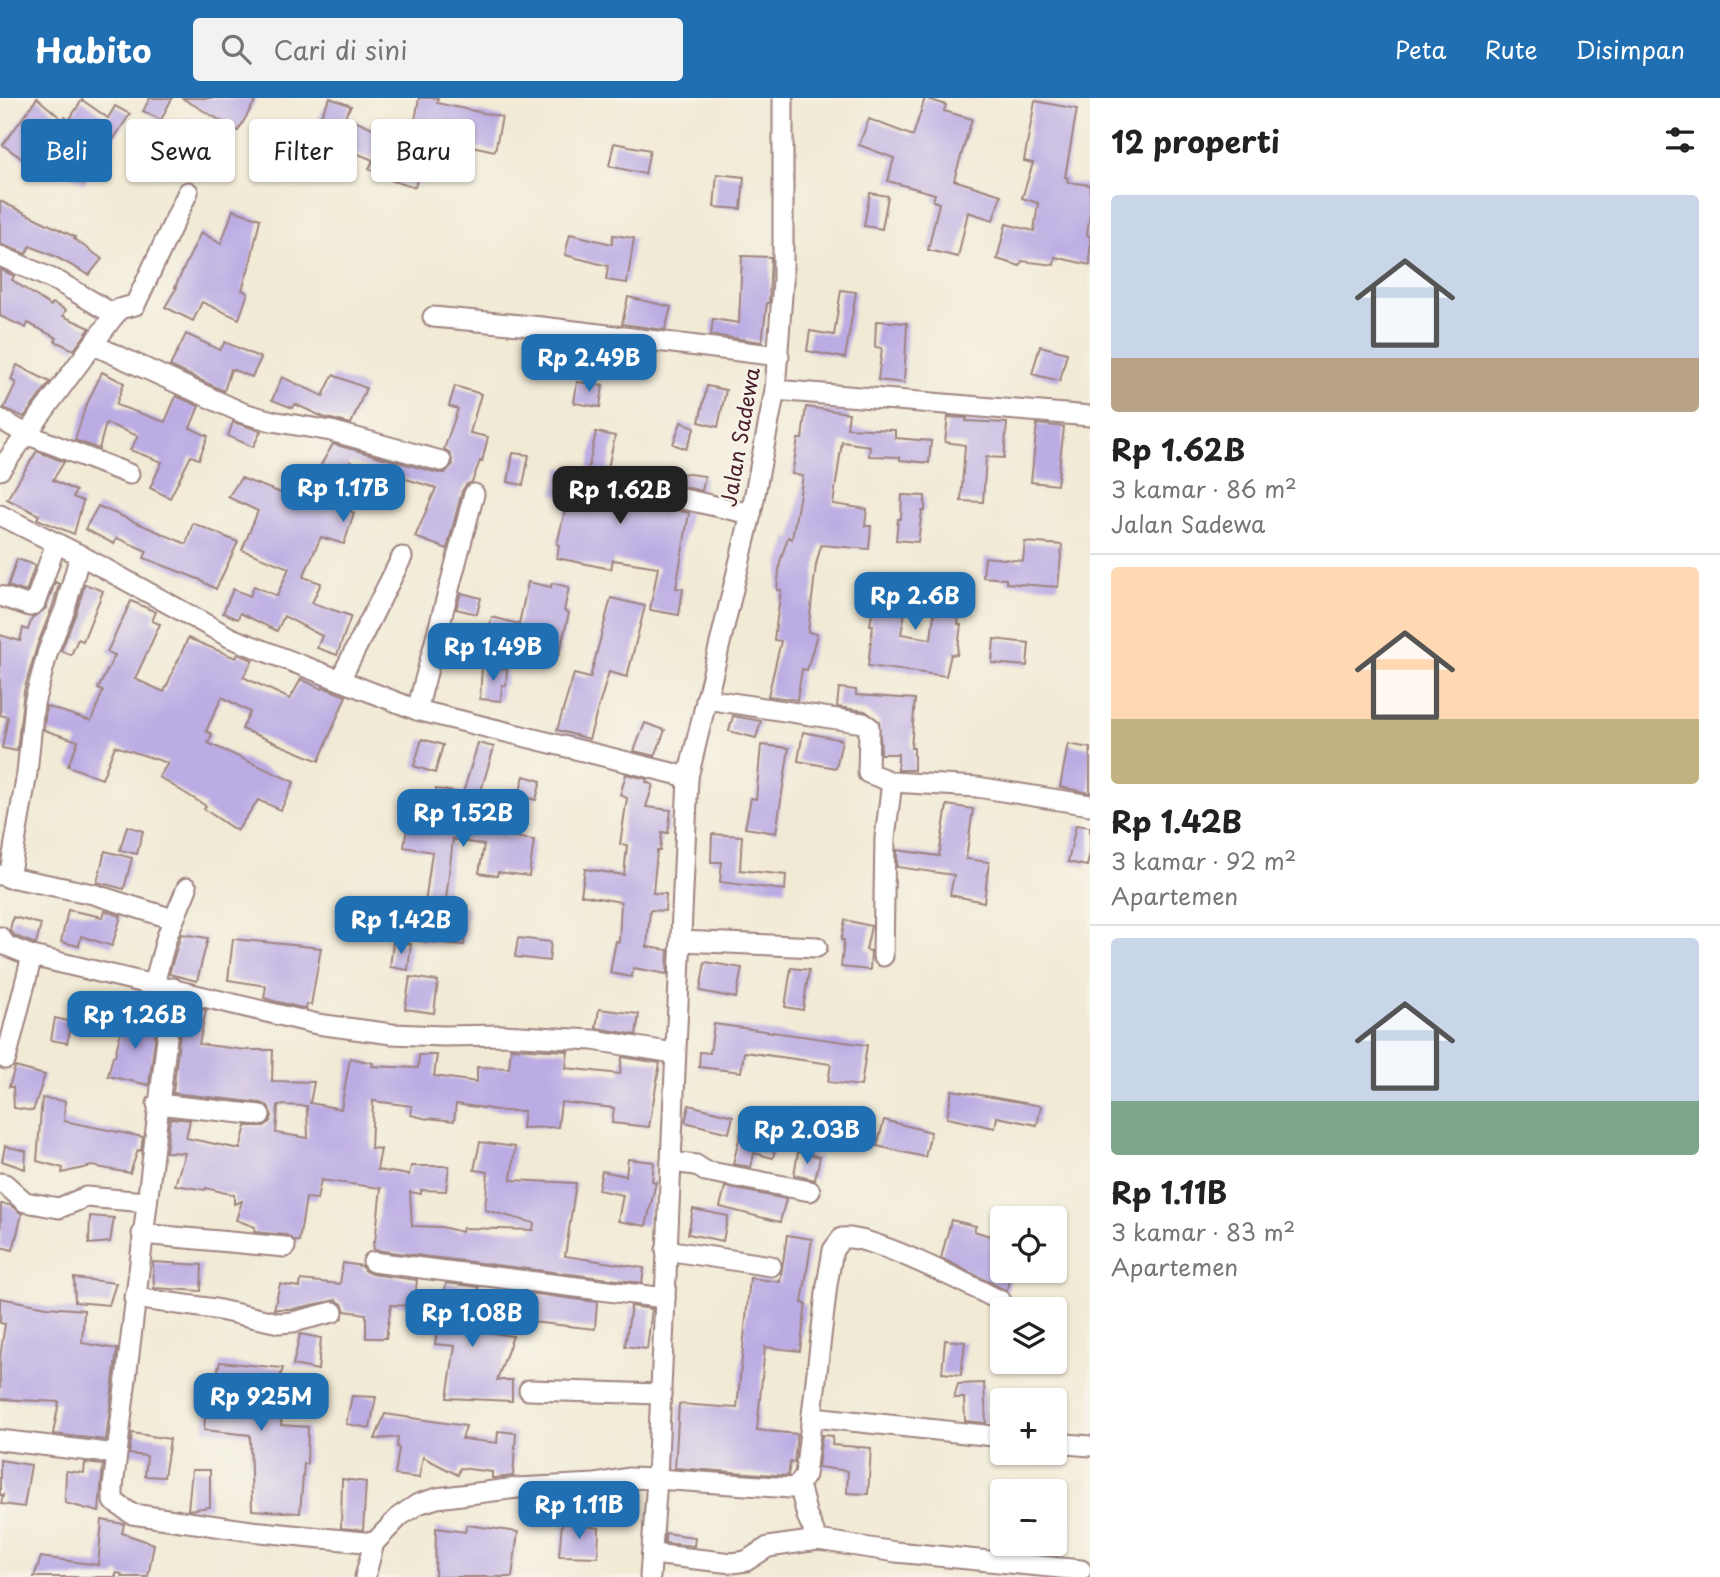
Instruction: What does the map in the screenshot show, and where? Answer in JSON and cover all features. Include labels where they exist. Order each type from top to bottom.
[{"type":"street","name":"Jalan Sadewa","points":[[650,1577],[666,1298],[676,1251],[682,1164],[674,1053],[688,777],[751,514],[789,391],[779,356],[783,281],[783,98]]},
{"type":"street","points":[[0,470],[121,307],[135,305],[188,192]]},
{"type":"street","points":[[0,256],[52,278],[115,315]]},
{"type":"street","points":[[432,317],[542,327],[779,356]]},
{"type":"street","points":[[94,345],[243,413],[331,431],[441,461]]},
{"type":"street","points":[[789,391],[1090,416]]},
{"type":"street","points":[[0,419],[26,434],[129,474]]},
{"type":"street","points":[[643,491],[751,514]]},
{"type":"street","points":[[417,710],[474,494]]},
{"type":"street","points":[[0,515],[80,555],[231,638],[417,710],[688,777]]},
{"type":"street","points":[[0,596],[30,606],[35,603],[56,543]]},
{"type":"street","points":[[80,555],[34,703],[27,773],[4,877],[93,894],[173,919]]},
{"type":"street","points":[[340,680],[402,557]]},
{"type":"street","points":[[706,699],[863,723],[869,727],[867,773],[892,782],[977,787],[1090,805]]},
{"type":"street","points":[[883,956],[885,838],[892,782]]},
{"type":"street","points":[[187,888],[173,919],[163,986],[158,1104],[116,1454],[113,1501],[132,1514],[251,1531],[374,1543]]},
{"type":"street","points":[[0,937],[7,946],[32,956],[317,1024],[392,1034],[593,1040],[674,1053]]},
{"type":"street","points":[[681,941],[817,947]]},
{"type":"street","points":[[6,1059],[32,956]]},
{"type":"street","points":[[158,1104],[260,1115]]},
{"type":"street","points":[[682,1164],[705,1171],[810,1191]]},
{"type":"street","points":[[0,1182],[25,1202],[59,1208],[86,1196],[146,1202]]},
{"type":"street","points":[[142,1234],[285,1247]]},
{"type":"street","points":[[365,1577],[374,1543],[400,1516],[418,1504],[437,1498],[517,1488],[595,1484],[628,1478],[778,1488],[791,1488],[799,1484],[805,1475],[833,1250],[842,1238],[851,1237],[887,1249],[957,1278],[993,1297]]},
{"type":"street","points":[[676,1251],[771,1266]]},
{"type":"street","points":[[373,1262],[666,1298]]},
{"type":"street","points":[[134,1298],[215,1309],[279,1323],[333,1312]]},
{"type":"street","points":[[529,1390],[661,1394]]},
{"type":"street","points":[[813,1417],[990,1436]]},
{"type":"street","points":[[0,1440],[116,1454]]},
{"type":"street","points":[[1067,1444],[1090,1446]]},
{"type":"street","points":[[799,1484],[807,1516],[818,1540]]},
{"type":"street","points":[[652,1554],[732,1563],[746,1561],[768,1547],[818,1540],[896,1552],[1081,1570]]},
{"type":"building","points":[[37,98],[62,119],[22,119]]},
{"type":"building","points":[[150,98],[172,98],[162,119],[143,111]]},
{"type":"building","points":[[182,98],[257,98],[238,131],[235,129],[235,119],[218,119]]},
{"type":"building","points":[[330,98],[351,106],[345,116],[352,119],[319,119]]},
{"type":"building","points":[[419,98],[438,98],[437,103],[502,117],[495,151],[475,147],[475,119],[415,119]]},
{"type":"building","points":[[925,98],[946,105],[944,111],[972,119],[954,180],[1001,195],[993,220],[968,212],[958,257],[928,250],[939,203],[933,201],[935,194],[888,181],[894,158],[859,145],[869,119],[913,136]]},
{"type":"building","points":[[82,100],[108,118],[115,106],[130,114],[112,141],[112,119],[70,119]]},
{"type":"building","points":[[1035,101],[1077,109],[1065,177],[1068,178],[1067,182],[1090,185],[1087,235],[1090,236],[1090,265],[1055,257],[1054,265],[1022,261],[1020,266],[997,259],[1006,224],[1034,231],[1038,203],[1022,198],[1033,163],[1024,161]]},
{"type":"building","points":[[21,120],[21,158],[3,145]]},
{"type":"building","points":[[357,121],[371,127],[371,159],[357,153]]},
{"type":"building","points":[[614,143],[650,150],[645,174],[609,166]]},
{"type":"building","points":[[717,174],[744,177],[741,209],[714,207]]},
{"type":"building","points":[[397,182],[416,182],[415,187]]},
{"type":"building","points":[[870,193],[888,196],[882,229],[864,226]]},
{"type":"building","points":[[0,201],[75,237],[74,239],[102,259],[89,275],[30,246],[26,254],[0,244]]},
{"type":"building","points":[[233,210],[260,219],[242,290],[248,293],[239,319],[202,302],[193,321],[165,307],[177,287],[201,232],[221,244]]},
{"type":"building","points":[[570,234],[612,244],[613,235],[634,238],[627,283],[606,280],[608,266],[565,255]]},
{"type":"building","points":[[742,256],[771,257],[769,303],[762,342],[711,335],[713,319],[739,323]]},
{"type":"building","points":[[0,269],[14,276],[12,280],[51,306],[52,303],[66,310],[63,316],[90,328],[74,350],[28,323],[26,328],[0,316]]},
{"type":"building","points":[[841,290],[856,292],[845,358],[807,351],[810,331],[834,335]]},
{"type":"building","points":[[628,297],[671,307],[665,330],[622,324]]},
{"type":"building","points":[[876,321],[907,323],[904,383],[878,380],[882,348],[875,347]]},
{"type":"building","points":[[186,334],[220,350],[225,342],[261,358],[252,377],[231,369],[224,391],[170,366]]},
{"type":"building","points":[[1040,346],[1067,353],[1060,381],[1032,374]]},
{"type":"building","points":[[17,365],[50,382],[24,417],[4,408],[16,383],[11,380]]},
{"type":"building","points":[[102,372],[124,383],[116,405],[165,422],[176,396],[199,406],[190,428],[208,436],[199,459],[191,456],[170,498],[150,488],[162,462],[130,450],[138,436],[106,423],[99,449],[75,440],[85,408]]},
{"type":"building","points":[[333,375],[366,388],[351,424],[323,417],[295,404],[293,408],[272,400],[282,377],[323,396]]},
{"type":"building","points":[[577,382],[603,385],[600,407],[574,403]]},
{"type":"building","points":[[455,386],[481,394],[470,433],[488,437],[482,462],[480,461],[472,482],[462,491],[447,549],[415,537],[436,488],[350,462],[333,503],[354,513],[344,544],[321,537],[303,577],[321,583],[312,603],[351,616],[337,655],[317,648],[322,636],[284,616],[277,631],[240,613],[238,619],[223,613],[233,589],[250,596],[254,586],[277,596],[289,568],[242,550],[258,511],[228,497],[241,478],[308,503],[321,471],[318,470],[333,444],[445,473],[453,464],[450,453],[444,449],[458,409],[449,406]]},
{"type":"building","points":[[707,386],[726,390],[718,427],[699,422]]},
{"type":"building","points":[[806,407],[849,413],[847,428],[895,430],[895,438],[931,441],[929,463],[900,460],[900,457],[869,456],[870,446],[842,442],[833,504],[867,509],[865,526],[871,526],[869,549],[821,545],[808,632],[817,634],[807,670],[802,669],[797,700],[768,696],[781,641],[774,640],[781,590],[777,590],[780,562],[788,537],[792,539],[803,476],[792,474],[798,439],[802,439]]},
{"type":"building","points":[[948,417],[967,418],[966,421],[1007,423],[1004,458],[986,457],[983,502],[961,501],[965,445],[945,442]]},
{"type":"building","points":[[233,422],[261,431],[253,447],[228,436]]},
{"type":"building","points":[[681,422],[695,427],[686,449],[673,444]]},
{"type":"building","points":[[1037,424],[1064,427],[1057,485],[1031,482]]},
{"type":"building","points":[[596,432],[615,436],[608,468],[615,470],[614,473],[637,478],[631,487],[630,506],[667,512],[667,508],[689,513],[676,588],[683,589],[679,615],[650,610],[658,567],[613,560],[611,569],[557,558],[557,544],[568,498],[553,494],[560,467],[587,475]]},
{"type":"building","points":[[37,451],[64,462],[53,480],[76,491],[73,497],[83,501],[74,534],[37,519],[39,515],[7,499]]},
{"type":"building","points":[[513,453],[529,455],[523,485],[508,482]]},
{"type":"building","points":[[673,472],[705,476],[702,491],[671,484]]},
{"type":"building","points":[[902,495],[925,496],[925,511],[922,511],[918,542],[896,540],[898,519],[901,519]]},
{"type":"building","points":[[98,506],[186,544],[193,523],[238,542],[216,589],[201,580],[144,558],[147,551],[117,538],[114,544],[85,529]]},
{"type":"building","points":[[1025,542],[1062,545],[1058,587],[1006,583],[1006,579],[983,577],[985,557],[1023,561]]},
{"type":"building","points":[[17,559],[35,565],[26,592],[8,586]]},
{"type":"building","points":[[938,581],[963,584],[957,655],[951,654],[946,676],[868,666],[873,625],[870,625],[877,585],[909,591],[901,634],[931,639]]},
{"type":"building","points":[[55,582],[59,584],[24,691],[17,751],[2,748],[8,717],[0,715],[0,635],[20,641],[23,628],[28,630],[32,618],[46,608]]},
{"type":"building","points":[[528,582],[551,587],[552,583],[569,587],[564,611],[569,613],[559,655],[517,644],[516,647],[486,640],[492,617],[519,624]]},
{"type":"building","points":[[85,584],[103,591],[83,641],[78,639],[71,655],[61,651]]},
{"type":"building","points":[[461,593],[481,598],[477,614],[456,609]]},
{"type":"building","points":[[611,598],[645,606],[627,677],[609,672],[589,739],[557,730],[574,674],[590,678]]},
{"type":"building","points":[[131,601],[156,612],[152,621],[160,624],[135,679],[164,692],[188,638],[236,658],[238,654],[253,660],[243,677],[290,699],[301,679],[346,696],[319,761],[242,729],[250,712],[222,697],[206,731],[212,734],[208,743],[294,782],[281,810],[258,800],[237,831],[204,809],[206,806],[159,777],[168,763],[115,746],[102,779],[68,766],[78,741],[44,730],[46,706],[91,721],[103,691],[98,689],[115,655],[107,652]]},
{"type":"building","points":[[994,639],[1029,643],[1027,666],[992,663]]},
{"type":"building","points":[[482,667],[507,669],[506,686],[502,685],[501,701],[480,699]]},
{"type":"building","points":[[839,688],[856,690],[856,695],[915,699],[911,748],[914,748],[914,770],[898,770],[898,754],[881,754],[879,721],[865,711],[837,707]]},
{"type":"building","points":[[733,716],[761,721],[756,738],[729,731]]},
{"type":"building","points":[[645,723],[665,730],[655,756],[634,751]]},
{"type":"building","points":[[803,732],[842,740],[836,768],[798,761]]},
{"type":"building","points":[[422,739],[443,745],[435,773],[414,766]]},
{"type":"building","points":[[478,743],[494,747],[480,794],[487,796],[483,818],[509,823],[507,836],[534,840],[529,876],[498,872],[497,876],[479,873],[484,845],[453,839],[446,900],[449,900],[448,905],[468,906],[464,945],[420,941],[432,852],[404,847],[409,815],[432,819],[436,789],[463,793]]},
{"type":"building","points":[[1068,744],[1090,748],[1090,793],[1060,787]]},
{"type":"building","points":[[761,745],[789,748],[776,833],[745,828],[751,798],[756,799]]},
{"type":"building","points":[[626,774],[647,779],[646,782],[653,785],[646,807],[671,810],[668,833],[662,832],[660,851],[657,851],[653,893],[666,894],[665,911],[650,910],[647,947],[668,950],[667,974],[633,968],[632,977],[610,973],[616,941],[619,942],[621,902],[581,895],[585,869],[624,875],[627,845],[620,844],[627,798],[620,795]]},
{"type":"building","points":[[524,776],[541,781],[536,800],[519,795]]},
{"type":"building","points":[[947,805],[973,809],[966,859],[989,862],[984,902],[950,895],[954,875],[897,867],[897,850],[939,856]]},
{"type":"building","points":[[1076,825],[1090,827],[1087,866],[1068,862]]},
{"type":"building","points":[[127,826],[143,831],[137,854],[120,850]]},
{"type":"building","points":[[712,834],[742,836],[740,870],[786,875],[785,890],[720,882],[722,862],[711,862]]},
{"type":"building","points":[[105,851],[132,858],[124,889],[97,882]]},
{"type":"building","points":[[68,910],[103,917],[105,911],[121,916],[112,946],[81,936],[79,946],[61,942]]},
{"type":"building","points":[[13,917],[41,924],[36,944],[15,936],[10,930]]},
{"type":"building","points":[[845,920],[871,926],[866,950],[871,951],[870,970],[841,967],[844,940],[841,940]]},
{"type":"building","points":[[181,934],[208,938],[197,981],[169,974]]},
{"type":"building","points":[[518,938],[551,942],[549,961],[515,957]]},
{"type":"building","points":[[233,939],[321,948],[311,1005],[307,1004],[306,1009],[264,998],[266,986],[228,980]]},
{"type":"building","points":[[393,942],[411,944],[408,970],[390,967]]},
{"type":"building","points":[[705,962],[742,968],[736,998],[700,991]]},
{"type":"building","points":[[791,968],[809,970],[803,1010],[785,1007]]},
{"type":"building","points":[[410,977],[438,981],[434,1013],[405,1009]]},
{"type":"building","points":[[183,1005],[206,1010],[199,1044],[245,1050],[273,1050],[272,1081],[314,1082],[310,1103],[341,1109],[350,1058],[373,1063],[372,1066],[418,1068],[419,1055],[437,1055],[434,1076],[477,1082],[477,1067],[509,1068],[511,1048],[568,1051],[566,1068],[620,1074],[622,1057],[660,1063],[649,1127],[612,1123],[614,1108],[561,1102],[558,1127],[522,1128],[524,1111],[456,1104],[454,1121],[427,1119],[411,1115],[412,1106],[373,1101],[371,1148],[381,1149],[377,1170],[409,1175],[411,1166],[449,1166],[446,1191],[421,1190],[421,1194],[410,1192],[412,1226],[442,1227],[462,1232],[463,1228],[533,1230],[534,1223],[485,1210],[488,1172],[474,1170],[480,1142],[515,1147],[511,1180],[576,1183],[565,1256],[644,1268],[642,1283],[374,1250],[381,1188],[321,1180],[317,1199],[306,1198],[299,1241],[286,1235],[254,1232],[255,1227],[236,1220],[242,1201],[234,1204],[234,1195],[206,1188],[175,1185],[185,1153],[166,1152],[170,1118],[190,1120],[186,1138],[240,1149],[246,1126],[264,1126],[270,1122],[272,1116],[268,1106],[173,1093]],"holes":[[[278,1105],[307,1106],[308,1138],[276,1133]]]},
{"type":"building","points":[[599,1009],[639,1014],[636,1035],[596,1028]]},
{"type":"building","points":[[124,1017],[157,1022],[149,1085],[108,1076]]},
{"type":"building","points":[[55,1018],[72,1022],[67,1043],[51,1040]]},
{"type":"building","points":[[714,1024],[867,1045],[861,1086],[828,1082],[831,1064],[744,1052],[741,1072],[699,1067],[700,1052],[710,1053]]},
{"type":"building","points":[[15,1067],[45,1075],[33,1111],[14,1108],[13,1087],[9,1087]]},
{"type":"building","points":[[952,1090],[1041,1106],[1037,1125],[997,1117],[995,1128],[947,1118]]},
{"type":"building","points":[[42,1098],[65,1101],[64,1121],[143,1137],[141,1151],[138,1150],[130,1173],[92,1166],[62,1173],[63,1168],[37,1161]]},
{"type":"building","points":[[689,1105],[733,1116],[729,1133],[685,1122]]},
{"type":"building","points":[[884,1120],[931,1132],[925,1157],[877,1146]]},
{"type":"building","points":[[743,1123],[779,1131],[773,1158],[754,1153],[751,1167],[733,1164]]},
{"type":"building","points":[[5,1146],[26,1151],[25,1169],[2,1161]]},
{"type":"building","points":[[798,1152],[820,1157],[815,1180],[794,1175]]},
{"type":"building","points":[[628,1159],[654,1162],[652,1181],[656,1182],[646,1226],[618,1221],[623,1195],[598,1190],[602,1171],[626,1176]]},
{"type":"building","points":[[725,1187],[786,1199],[780,1222],[720,1207]]},
{"type":"building","points":[[1,1204],[10,1205],[22,1214],[13,1250],[0,1247]]},
{"type":"building","points":[[693,1209],[728,1216],[723,1241],[688,1234]]},
{"type":"building","points":[[90,1216],[114,1218],[110,1242],[89,1244]]},
{"type":"building","points":[[951,1220],[976,1226],[974,1231],[990,1236],[990,1282],[941,1258]]},
{"type":"building","points":[[787,1235],[812,1239],[802,1303],[806,1304],[800,1351],[765,1347],[757,1430],[797,1434],[794,1463],[790,1462],[788,1476],[675,1468],[679,1404],[737,1408],[750,1278],[780,1282]]},
{"type":"building","points":[[153,1262],[202,1265],[201,1291],[154,1288]]},
{"type":"building","points":[[343,1263],[362,1266],[372,1274],[417,1280],[414,1306],[391,1305],[386,1338],[366,1338],[366,1314],[345,1311],[342,1304],[336,1300],[293,1309],[274,1309],[280,1284],[300,1287],[301,1280],[340,1284]]},
{"type":"building","points":[[74,1278],[116,1283],[109,1305],[75,1302]]},
{"type":"building","points":[[446,1283],[479,1287],[471,1330],[513,1336],[497,1380],[512,1380],[512,1401],[447,1398],[455,1346],[435,1344]]},
{"type":"building","points":[[991,1283],[1009,1283],[1007,1291]]},
{"type":"building","points":[[528,1293],[597,1302],[595,1329],[523,1321]]},
{"type":"building","points":[[0,1298],[47,1307],[84,1310],[82,1343],[117,1349],[106,1440],[53,1434],[59,1402],[0,1399],[0,1357],[5,1324],[0,1323]]},
{"type":"building","points":[[631,1306],[652,1309],[647,1349],[625,1346]]},
{"type":"building","points":[[300,1334],[321,1338],[318,1370],[293,1365]]},
{"type":"building","points":[[945,1340],[965,1342],[961,1375],[942,1373]]},
{"type":"building","points":[[220,1362],[283,1368],[272,1399],[283,1400],[281,1425],[308,1427],[307,1464],[304,1464],[300,1513],[252,1510],[250,1435],[204,1430],[206,1406],[203,1405],[207,1392],[212,1392]]},
{"type":"building","points":[[984,1383],[986,1423],[965,1421],[964,1398],[954,1398],[958,1384]]},
{"type":"building","points":[[352,1396],[376,1397],[370,1428],[346,1424]]},
{"type":"building","points":[[385,1414],[466,1426],[462,1439],[497,1443],[498,1431],[516,1433],[513,1476],[492,1478],[492,1472],[460,1468],[458,1475],[423,1457],[419,1478],[395,1475],[398,1437],[375,1439]]},
{"type":"building","points":[[132,1433],[170,1439],[164,1477],[145,1476],[147,1456],[129,1454]]},
{"type":"building","points":[[822,1435],[833,1436],[832,1445],[871,1448],[868,1494],[847,1493],[848,1471],[818,1467]]},
{"type":"building","points":[[0,1460],[31,1465],[24,1507],[1,1504],[3,1495],[0,1495]]},
{"type":"building","points":[[85,1463],[103,1465],[99,1512],[65,1503],[66,1471],[84,1473]]},
{"type":"building","points":[[192,1470],[210,1470],[210,1507],[188,1510]]},
{"type":"building","points":[[342,1479],[366,1482],[363,1530],[341,1528]]},
{"type":"building","points":[[102,1520],[124,1524],[122,1533],[154,1544],[148,1577],[121,1577],[122,1574],[116,1573],[116,1577],[34,1577],[41,1557],[98,1565]]},
{"type":"building","points":[[562,1523],[599,1528],[598,1557],[559,1556]]},
{"type":"building","points":[[467,1525],[518,1532],[512,1577],[435,1577],[436,1528],[465,1532]]},
{"type":"building","points":[[665,1533],[695,1537],[694,1546],[665,1543]]}]
